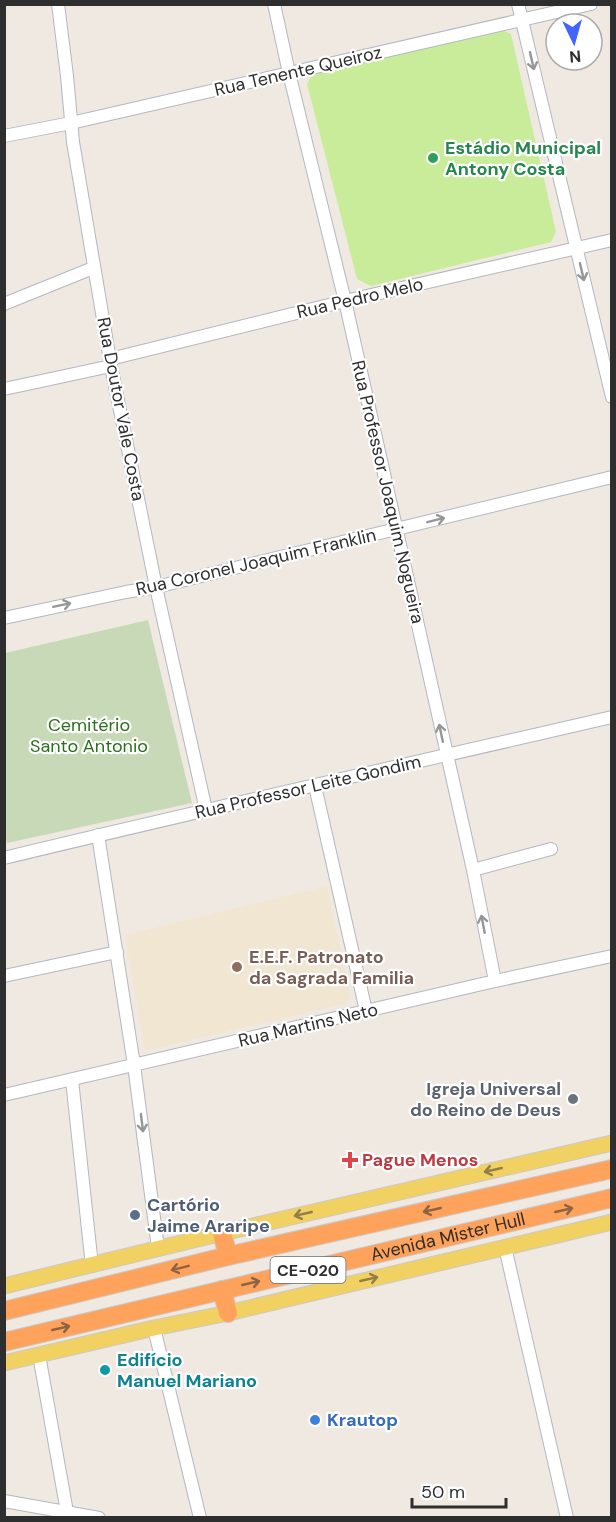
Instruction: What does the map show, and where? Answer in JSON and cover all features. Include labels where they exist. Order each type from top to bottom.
[{"type":"highway","name":"Avenida Mister Hull","points":[[4,1311],[228,1256],[612,1169]]},
{"type":"highway","name":"Avenida Mister Hull","points":[[4,1342],[612,1198]]},
{"type":"highway","points":[[222,1233],[228,1256]]},
{"type":"highway","points":[[222,1290],[228,1313]]},
{"type":"main road","points":[[4,1286],[612,1143]]},
{"type":"main road","name":"Avenida Mister Hull","points":[[4,1363],[228,1313],[612,1222]]},
{"type":"street","name":"Rua Doutor Vale Costa","points":[[58,4],[73,142],[110,362],[156,587],[206,810]]},
{"type":"street","name":"Rua Professor Joaquim Nogueira","points":[[274,4],[397,530],[495,981]]},
{"type":"street","points":[[518,4],[612,396]]},
{"type":"street","name":"Rua Tenente Queiroz","points":[[4,136],[289,74],[591,4]]},
{"type":"street","name":"Rua Pedro Melo","points":[[4,389],[345,301],[612,240]]},
{"type":"street","points":[[4,304],[93,268]]},
{"type":"street","name":"Rua Coronel Joaquim Franklin","points":[[4,618],[156,587],[612,477]]},
{"type":"street","name":"Rua Professor Leite Gondim","points":[[4,858],[612,717]]},
{"type":"street","points":[[315,786],[366,1011]]},
{"type":"street","points":[[98,835],[134,1065],[158,1248]]},
{"type":"street","points":[[472,870],[551,849]]},
{"type":"street","points":[[4,976],[117,952]]},
{"type":"street","name":"Rua Martins Neto","points":[[4,1095],[612,956]]},
{"type":"street","points":[[72,1080],[92,1266]]},
{"type":"street","points":[[506,1247],[567,1518]]},
{"type":"street","points":[[154,1328],[200,1518]]},
{"type":"street","points":[[39,1355],[67,1512]]},
{"type":"street","points":[[4,1500],[99,1518]]},
{"type":"shaded area","name":"E.E.F. Patronato da Sagrada Familia","points":[[327,886],[351,999],[348,1003],[148,1050],[144,1047],[125,935]]},
{"type":"green space","name":"Estádio Municipal Antony Costa","points":[[502,30],[511,34],[556,232],[551,242],[371,286],[357,279],[307,84],[312,75]]},
{"type":"green space","name":"Cemitério Santo Antonio","points":[[148,620],[192,803],[7,843],[4,834],[5,653]]},
{"type":"place","name":"Estádio Municipal Antony Costa","points":[[433,158]]},
{"type":"place","name":"E.E.F. Patronato da Sagrada Familia","points":[[237,967]]},
{"type":"place","name":"Igreja Universal do Reino de Deus","points":[[573,1099]]},
{"type":"place","name":"Pague Menos","points":[[350,1160]]},
{"type":"place","name":"Cartório Jaime Araripe","points":[[135,1215]]},
{"type":"place","name":"Edifício Manuel Mariano","points":[[105,1370]]},
{"type":"place","name":"Krautop","points":[[315,1420]]}]
